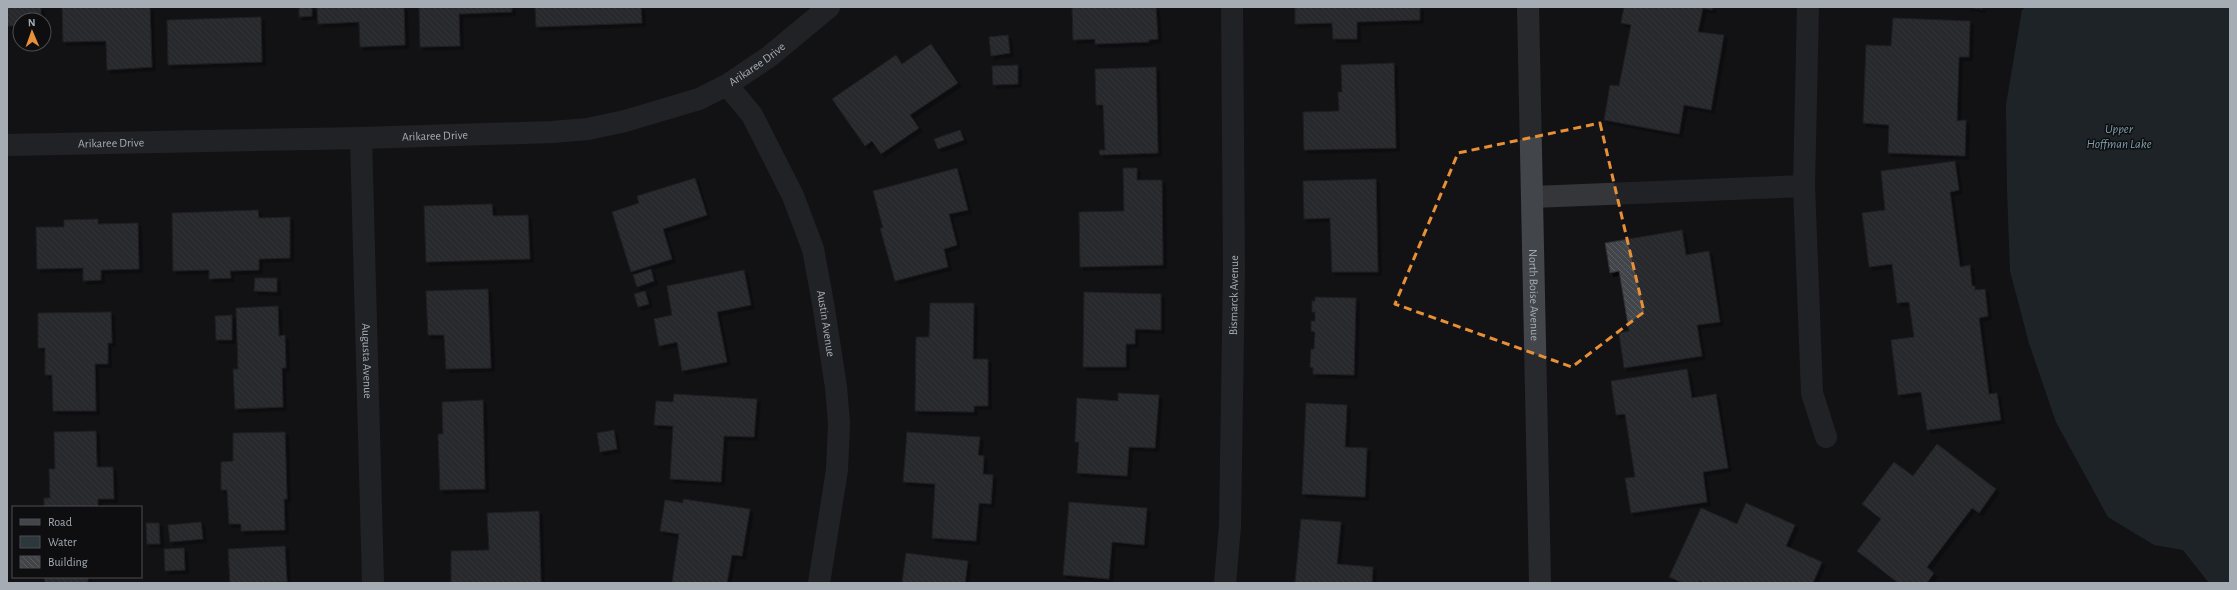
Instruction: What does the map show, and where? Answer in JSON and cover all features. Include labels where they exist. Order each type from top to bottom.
[{"type":"street","name":"Arikaree Drive","points":[[7,145],[361,138],[552,132],[588,129],[625,121],[691,101],[727,85],[775,52],[829,7]]},
{"type":"street","name":"Bismarck Avenue","points":[[1225,583],[1230,526],[1234,269],[1232,7]]},
{"type":"street","name":"North Boise Avenue","points":[[1528,7],[1540,583]]},
{"type":"street","points":[[1808,7],[1804,186],[1812,393],[1826,437]]},
{"type":"street","name":"Austin Avenue","points":[[727,85],[752,115],[793,196],[813,249],[823,303],[836,387],[839,423],[837,470],[819,583]]},
{"type":"street","name":"Augusta Avenue","points":[[361,138],[373,583]]},
{"type":"street","points":[[1533,197],[1804,186]]},
{"type":"highlighted area","points":[[1600,123],[1644,312],[1572,367],[1395,304],[1458,153]]},
{"type":"water","name":"Upper Hoffman Lake","points":[[2026,7],[2230,7],[2230,583],[2209,583],[2183,550],[2154,545],[2108,517],[2056,422],[2029,343],[2010,271],[2006,105],[2022,10]]},
{"type":"building","points":[[7,7],[41,7],[41,12],[12,12],[12,26],[7,26]]},
{"type":"building","points":[[62,7],[150,7],[152,67],[107,70],[106,41],[63,42]]},
{"type":"building","points":[[299,7],[312,7],[312,16],[299,17]]},
{"type":"building","points":[[317,7],[404,7],[405,45],[360,47],[359,22],[318,24]]},
{"type":"building","points":[[419,7],[512,7],[512,12],[459,14],[460,46],[420,47]]},
{"type":"building","points":[[535,7],[641,7],[642,23],[536,27]]},
{"type":"building","points":[[1072,7],[1156,7],[1158,39],[1149,40],[1149,42],[1095,44],[1095,39],[1073,40]]},
{"type":"building","points":[[1295,7],[1420,7],[1420,20],[1357,22],[1357,39],[1333,39],[1332,23],[1295,24]]},
{"type":"building","points":[[1624,7],[1713,7],[1712,10],[1703,8],[1698,32],[1724,35],[1711,110],[1684,105],[1679,134],[1604,120],[1610,85],[1619,86],[1631,25],[1621,23]]},
{"type":"building","points":[[1967,7],[1983,7],[1982,9]]},
{"type":"building","points":[[261,17],[262,62],[168,65],[167,20]]},
{"type":"building","points":[[1893,18],[1970,21],[1969,57],[1959,57],[1957,121],[1966,120],[1965,156],[1888,153],[1889,125],[1863,123],[1866,45],[1891,46]]},
{"type":"building","points":[[1008,35],[1010,53],[991,56],[989,37]]},
{"type":"building","points":[[931,44],[958,83],[910,115],[919,128],[881,154],[872,141],[865,146],[832,99],[896,55],[902,64]]},
{"type":"building","points":[[1394,63],[1396,148],[1304,150],[1303,112],[1339,111],[1338,92],[1342,92],[1341,65]]},
{"type":"building","points":[[1018,65],[1018,84],[993,85],[992,66]]},
{"type":"building","points":[[1156,67],[1158,153],[1100,155],[1099,150],[1105,150],[1103,105],[1096,105],[1095,69]]},
{"type":"building","points":[[960,130],[964,140],[938,149],[934,139]]},
{"type":"building","points":[[1955,161],[1959,190],[1950,192],[1960,267],[1970,265],[1972,286],[1975,286],[1975,290],[1985,289],[1988,316],[1979,318],[1989,394],[1997,393],[2001,420],[1927,430],[1921,392],[1898,395],[1891,340],[1914,337],[1909,302],[1897,303],[1892,264],[1869,267],[1862,213],[1885,210],[1881,171]]},
{"type":"building","points":[[957,168],[968,210],[949,214],[957,245],[944,249],[948,267],[895,281],[880,228],[883,228],[873,191]]},
{"type":"building","points":[[1123,168],[1137,168],[1137,180],[1162,180],[1163,265],[1080,267],[1079,212],[1124,211]]},
{"type":"building","points":[[695,178],[707,215],[663,229],[672,259],[631,272],[612,212],[639,203],[637,196]]},
{"type":"building","points":[[1376,179],[1378,272],[1332,272],[1330,218],[1304,219],[1303,181]]},
{"type":"building","points":[[492,204],[493,216],[528,215],[530,259],[426,262],[424,206]]},
{"type":"building","points":[[258,210],[259,218],[290,217],[290,258],[259,259],[259,270],[230,271],[231,278],[209,279],[209,270],[173,271],[172,213]]},
{"type":"building","points":[[98,219],[98,224],[138,223],[139,269],[101,270],[101,280],[83,281],[83,268],[37,269],[36,227],[64,227],[64,220]]},
{"type":"building","points":[[1682,230],[1686,255],[1709,251],[1720,322],[1697,325],[1702,356],[1624,368],[1619,333],[1629,331],[1619,271],[1610,273],[1605,243]]},
{"type":"building","points":[[651,269],[654,281],[637,287],[633,275]]},
{"type":"building","points":[[744,270],[751,305],[717,312],[727,362],[682,371],[677,342],[659,346],[654,319],[672,315],[667,286]]},
{"type":"building","points":[[255,278],[277,278],[277,292],[254,291]]},
{"type":"building","points":[[488,289],[491,368],[446,369],[444,335],[428,335],[426,291]]},
{"type":"building","points":[[645,291],[649,304],[638,307],[634,294]]},
{"type":"building","points":[[1084,292],[1161,294],[1161,330],[1135,329],[1135,344],[1126,344],[1126,367],[1083,367]]},
{"type":"building","points":[[1315,297],[1356,298],[1354,375],[1313,374],[1313,368],[1310,367],[1311,349],[1314,349],[1315,332],[1311,331],[1311,321],[1315,321],[1315,312],[1312,312],[1312,301],[1315,301]]},
{"type":"building","points":[[930,303],[974,303],[973,359],[988,359],[988,406],[974,406],[974,412],[915,411],[916,337],[929,337]]},
{"type":"building","points":[[278,306],[279,336],[285,335],[286,368],[282,368],[283,407],[235,409],[233,369],[238,369],[236,308]]},
{"type":"building","points":[[111,312],[112,343],[108,343],[108,364],[95,364],[96,411],[53,411],[52,375],[45,375],[45,348],[38,348],[38,313]]},
{"type":"building","points":[[232,315],[232,340],[216,340],[215,316]]},
{"type":"building","points":[[1687,369],[1692,398],[1716,394],[1728,468],[1703,472],[1707,502],[1631,513],[1625,478],[1635,477],[1625,414],[1616,415],[1611,381]]},
{"type":"building","points":[[1118,393],[1159,395],[1155,448],[1129,447],[1127,476],[1077,473],[1079,442],[1075,442],[1077,398],[1118,401]]},
{"type":"building","points":[[674,394],[757,399],[754,437],[724,436],[721,482],[670,479],[673,426],[654,425],[656,401],[673,402]]},
{"type":"building","points":[[483,400],[485,489],[440,490],[438,434],[443,434],[442,402]]},
{"type":"building","points":[[1306,403],[1347,405],[1345,447],[1367,448],[1365,497],[1302,494]]},
{"type":"building","points":[[614,430],[617,449],[600,452],[597,433]]},
{"type":"building","points":[[96,431],[97,467],[113,467],[114,499],[98,499],[98,506],[44,506],[44,498],[50,498],[49,469],[55,469],[54,432]]},
{"type":"building","points":[[285,432],[287,499],[284,499],[285,530],[241,531],[241,524],[229,524],[227,490],[221,490],[221,462],[233,461],[233,433]]},
{"type":"building","points":[[907,432],[980,437],[978,455],[984,456],[983,474],[993,475],[991,504],[979,503],[976,541],[932,538],[935,484],[903,482]]},
{"type":"building","points":[[1937,444],[1996,489],[1979,513],[1972,508],[1927,567],[1934,573],[1927,583],[1898,583],[1857,551],[1881,519],[1862,504],[1894,462],[1913,476]]},
{"type":"building","points":[[683,499],[750,509],[742,556],[732,555],[727,583],[672,583],[679,534],[660,531],[665,500],[683,503]]},
{"type":"building","points":[[1069,502],[1147,508],[1144,545],[1112,542],[1109,579],[1063,575]]},
{"type":"building","points":[[1746,503],[1795,525],[1786,546],[1822,562],[1813,583],[1704,583],[1699,581],[1698,583],[1683,583],[1669,577],[1701,508],[1737,524]]},
{"type":"building","points":[[539,511],[541,583],[451,583],[451,551],[489,550],[487,513]]},
{"type":"building","points":[[1301,519],[1341,522],[1337,564],[1373,567],[1372,583],[1295,583]]},
{"type":"building","points":[[201,522],[203,539],[170,542],[168,525]]},
{"type":"building","points":[[146,523],[159,523],[160,544],[147,544]]},
{"type":"building","points":[[285,546],[287,582],[230,583],[228,549]]},
{"type":"building","points":[[184,548],[185,570],[165,571],[164,549]]},
{"type":"building","points":[[906,553],[968,561],[965,583],[902,583]]},
{"type":"building","points":[[44,578],[88,578],[88,583],[45,583]]}]
